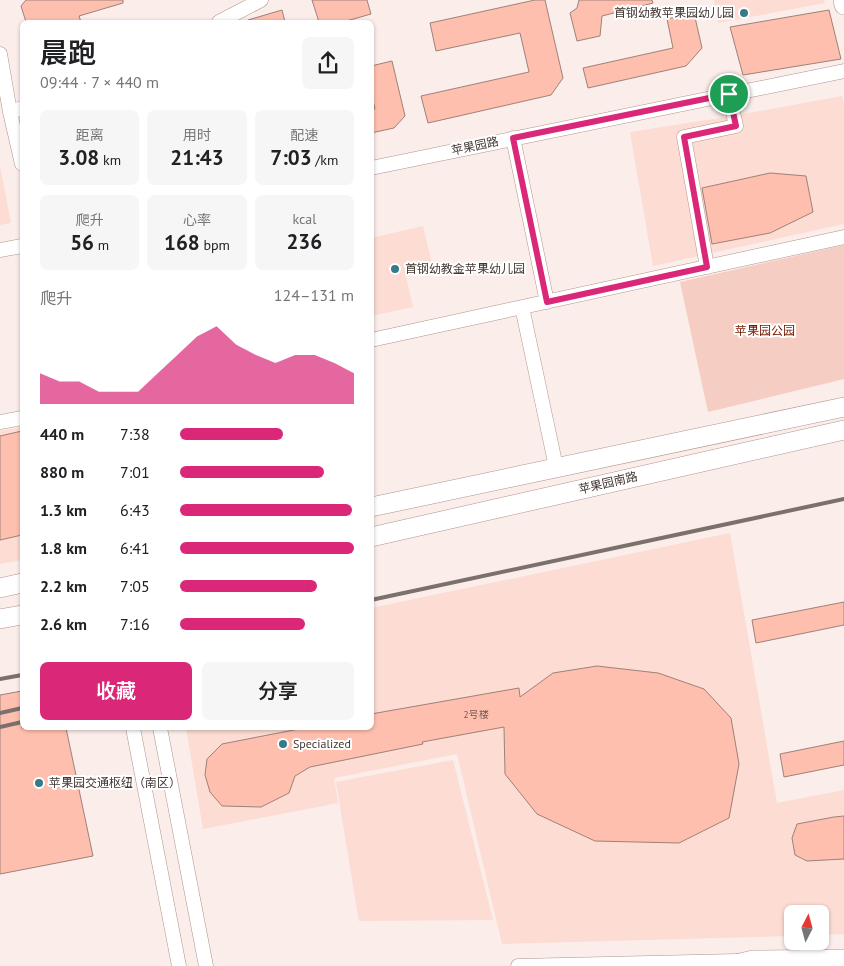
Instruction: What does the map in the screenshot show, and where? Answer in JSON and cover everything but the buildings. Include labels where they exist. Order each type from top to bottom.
[{"type":"main road","points":[[843,0],[844,5]]},
{"type":"main road","name":"苹果园南路","points":[[374,506],[844,407]]},
{"type":"main road","name":"苹果园南路","points":[[374,536],[844,430]]},
{"type":"main road","points":[[0,588],[20,583]]},
{"type":"main road","points":[[0,619],[20,614]]},
{"type":"main road","points":[[728,966],[753,960],[844,959]]},
{"type":"street","points":[[223,20],[261,0]]},
{"type":"street","points":[[0,54],[16,110],[20,146]]},
{"type":"street","name":"苹果园路","points":[[374,167],[844,71]]},
{"type":"street","points":[[707,267],[684,137],[736,126],[729,94]]},
{"type":"street","points":[[513,138],[547,302]]},
{"type":"street","points":[[374,339],[844,237]]},
{"type":"street","points":[[0,250],[20,246]]},
{"type":"street","points":[[522,307],[556,467]]},
{"type":"street","points":[[0,422],[20,418]]},
{"type":"street","points":[[133,730],[179,966]]},
{"type":"street","points":[[160,730],[206,966]]},
{"type":"street","points":[[518,966],[753,960]]},
{"type":"shaded area","name":"首钢幼教苹果园幼儿园","points":[[714,0],[824,0],[825,3],[718,23]]},
{"type":"shaded area","points":[[842,96],[844,105],[844,224],[653,266],[630,132]]},
{"type":"shaded area","points":[[0,166],[11,223],[0,225]]},
{"type":"shaded area","name":"首钢幼教金苹果幼儿园","points":[[423,226],[432,265],[405,272],[413,307],[374,315],[374,237]]},
{"type":"shaded area","points":[[20,427],[20,560],[0,564],[0,431]]},
{"type":"shaded area","points":[[730,533],[777,803],[844,790],[844,934],[829,935],[829,905],[784,905],[784,936],[502,944],[457,754],[334,778],[338,803],[203,829],[186,730],[374,730],[374,607]]},
{"type":"shaded area","points":[[453,760],[493,920],[359,921],[336,782]]},
{"type":"green space","name":"苹果园公园","points":[[844,245],[844,379],[708,412],[680,282]]},
{"type":"railway","points":[[374,599],[844,499]]},
{"type":"railway","points":[[0,679],[20,675]]},
{"type":"railway","points":[[0,713],[20,708]]},
{"type":"railway","points":[[0,727],[20,722]]},
{"type":"place","name":"首钢幼教苹果园幼儿园","points":[[744,13]]},
{"type":"place","name":"首钢幼教金苹果幼儿园","points":[[395,269]]},
{"type":"place","name":"Specialized","points":[[283,744]]},
{"type":"place","name":"苹果园交通枢纽（南区）","points":[[39,783]]},
{"type":"route","points":[[729,94],[736,126],[684,137],[707,267],[547,302],[513,138],[729,94]]}]
